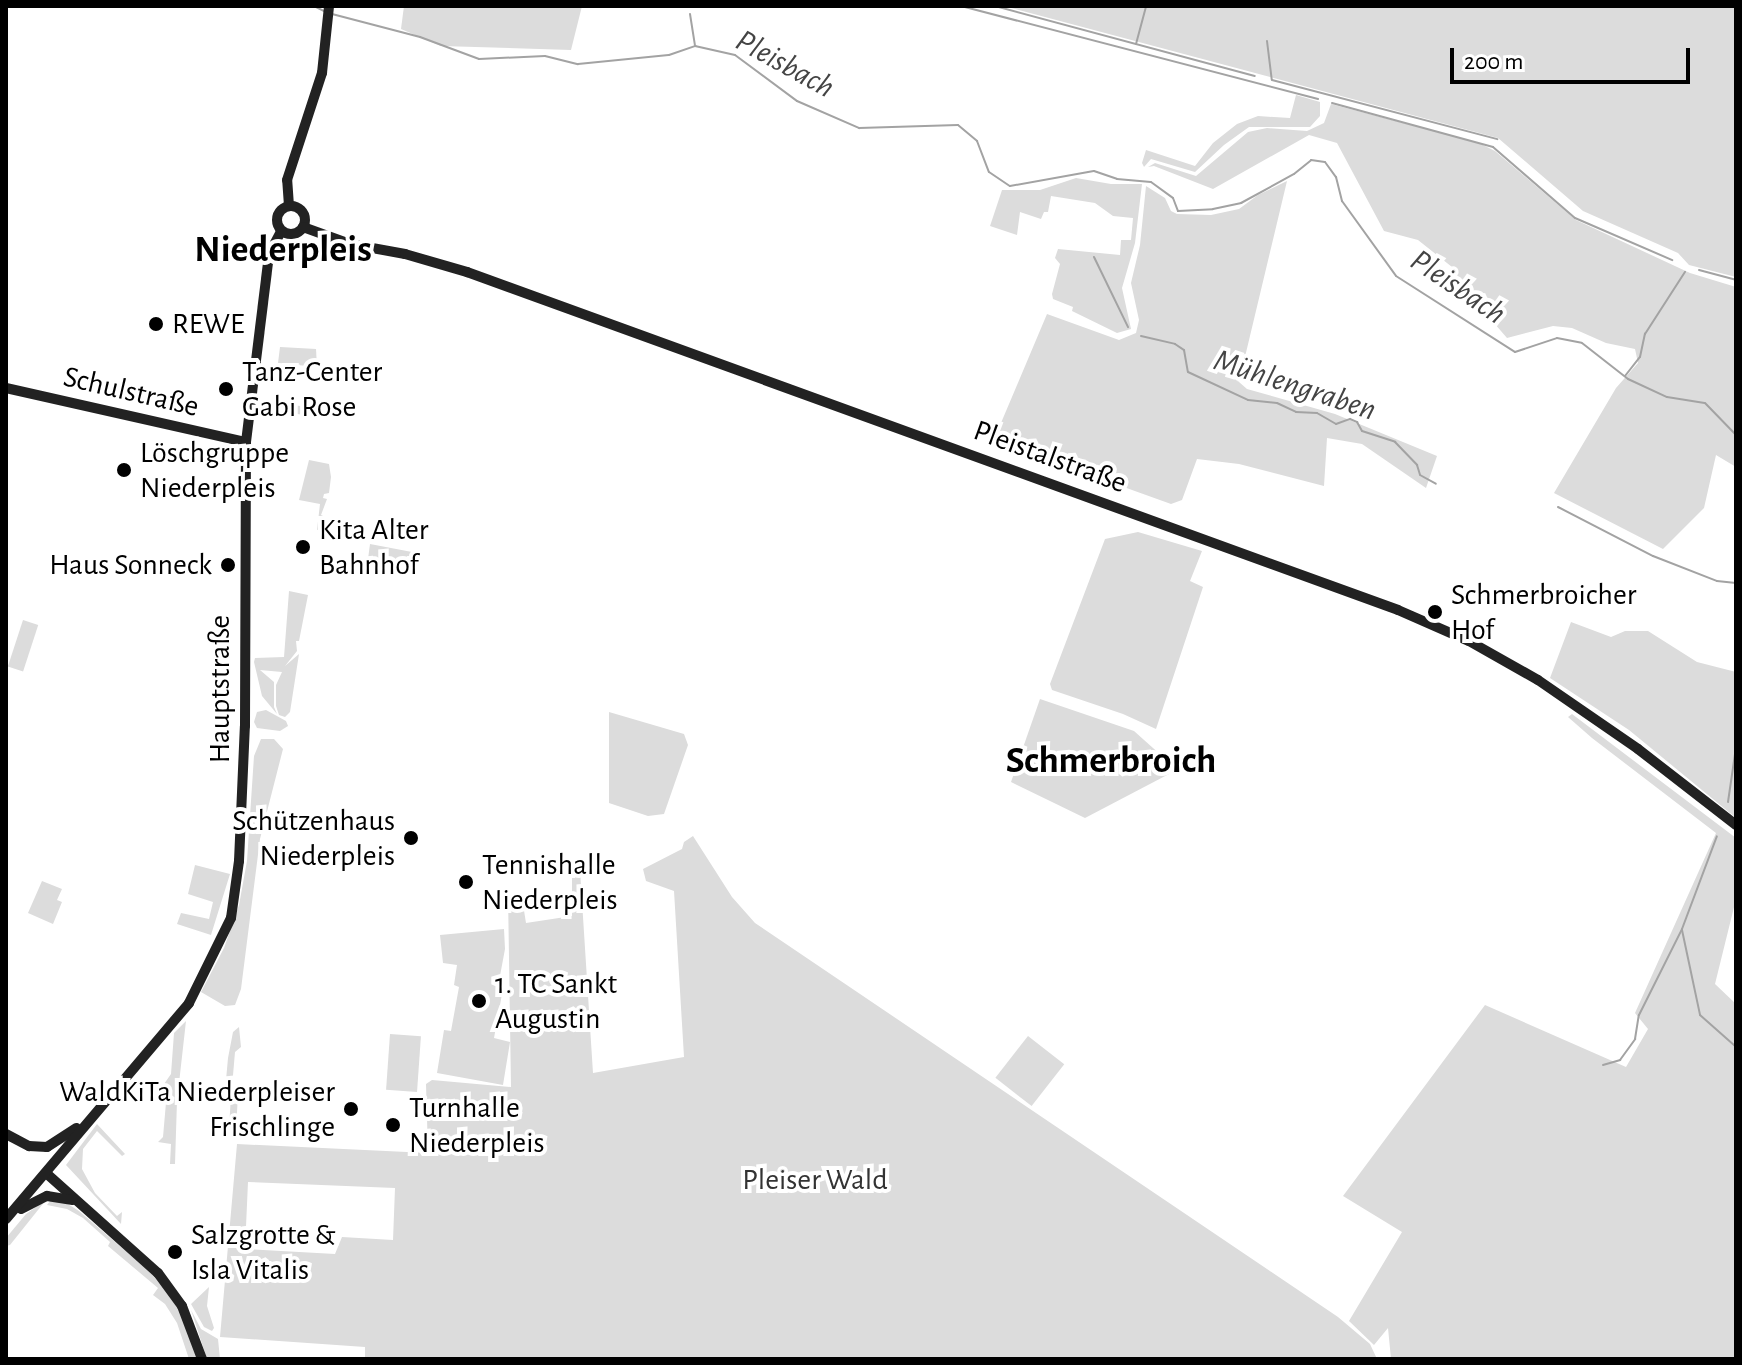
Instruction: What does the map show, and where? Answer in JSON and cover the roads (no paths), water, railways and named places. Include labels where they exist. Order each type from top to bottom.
[{"type":"main road","points":[[289,206],[287,180],[313,107],[329,27],[329,6]]},
{"type":"main road","points":[[289,206],[301,210],[303,227],[293,234],[281,231],[277,218],[281,210],[289,206]]},
{"type":"main road","name":"Pleistalstraße","points":[[303,227],[350,244],[467,272],[1398,610],[1469,641],[1538,680],[1638,749],[1736,825]]},
{"type":"main road","name":"Hauptstraße","points":[[6,1219],[189,1003],[231,918],[239,850],[245,733],[246,442],[269,254],[281,231]]},
{"type":"main road","name":"Schulstraße","points":[[6,388],[246,442]]},
{"type":"main road","points":[[220,436],[237,432],[250,399]]},
{"type":"main road","points":[[6,1134],[29,1146],[47,1147],[68,1136],[115,1091]]},
{"type":"main road","points":[[46,1173],[169,1285],[189,1320],[202,1359]]},
{"type":"main road","points":[[6,1219],[32,1201],[47,1196],[78,1202]]},
{"type":"waterway","name":"Pleisbach","points":[[314,6],[326,12]]},
{"type":"waterway","points":[[961,6],[1318,99]]},
{"type":"waterway","points":[[995,6],[1255,76]]},
{"type":"waterway","points":[[1136,44],[1146,6]]},
{"type":"waterway","name":"Pleisbach","points":[[332,14],[420,37],[479,59],[545,56],[578,64],[669,55],[695,46],[735,55],[797,101],[859,128],[958,125],[977,141],[989,172],[1010,186],[1094,171],[1117,179],[1151,182],[1173,198],[1178,211],[1213,209],[1241,203],[1294,174],[1311,160],[1325,162],[1336,177],[1342,201],[1396,276],[1515,352],[1557,338],[1582,343],[1628,379],[1667,397],[1705,403],[1736,435]]},
{"type":"waterway","points":[[690,14],[695,45]]},
{"type":"waterway","points":[[1267,41],[1272,80],[1497,139]]},
{"type":"waterway","points":[[1332,103],[1493,147],[1575,218],[1672,260]]},
{"type":"waterway","name":"Mühlengraben","points":[[1094,257],[1128,327]]},
{"type":"waterway","points":[[1699,270],[1736,280]]},
{"type":"waterway","points":[[1625,376],[1640,357],[1645,334],[1685,272]]},
{"type":"waterway","name":"Mühlengraben","points":[[1141,336],[1175,344],[1184,350],[1188,372],[1248,400],[1277,403],[1296,412],[1317,413],[1336,424],[1350,419],[1357,422],[1362,431],[1395,442],[1417,465],[1420,475],[1436,484]]},
{"type":"waterway","name":"Mühlengraben","points":[[1558,507],[1653,556],[1717,581],[1736,583]]},
{"type":"waterway","points":[[1728,802],[1736,747]]},
{"type":"waterway","points":[[1603,1065],[1620,1060],[1635,1039],[1639,1015],[1682,929],[1717,836]]},
{"type":"waterway","points":[[1682,930],[1700,1015],[1736,1047]]},
{"type":"place","name":"REWE","points":[[156,324]]},
{"type":"place","name":"Tanz-Center Gabi Rose","points":[[226,389]]},
{"type":"place","name":"Löschgruppe Niederpleis","points":[[124,470]]},
{"type":"place","name":"Kita Alter Bahnhof","points":[[303,547]]},
{"type":"place","name":"Haus Sonneck","points":[[228,565]]},
{"type":"place","name":"Schmerbroicher Hof","points":[[1435,612]]},
{"type":"place","name":"Schützenhaus Niederpleis","points":[[411,838]]},
{"type":"place","name":"Tennishalle Niederpleis","points":[[466,882]]},
{"type":"place","name":"1. TC Sankt Augustin","points":[[479,1001]]},
{"type":"place","name":"WaldKiTa Niederpleiser Frischlinge","points":[[351,1109]]},
{"type":"place","name":"Turnhalle Niederpleis","points":[[393,1125]]},
{"type":"place","name":"Salzgrotte & Isla Vitalis","points":[[175,1252]]},
{"type":"district","name":"Niederpleis","points":[[283,251]]},
{"type":"district","name":"Schmerbroich","points":[[1111,762]]},
{"type":"park label","name":"Pleiser Wald","points":[[815,1180]]}]
